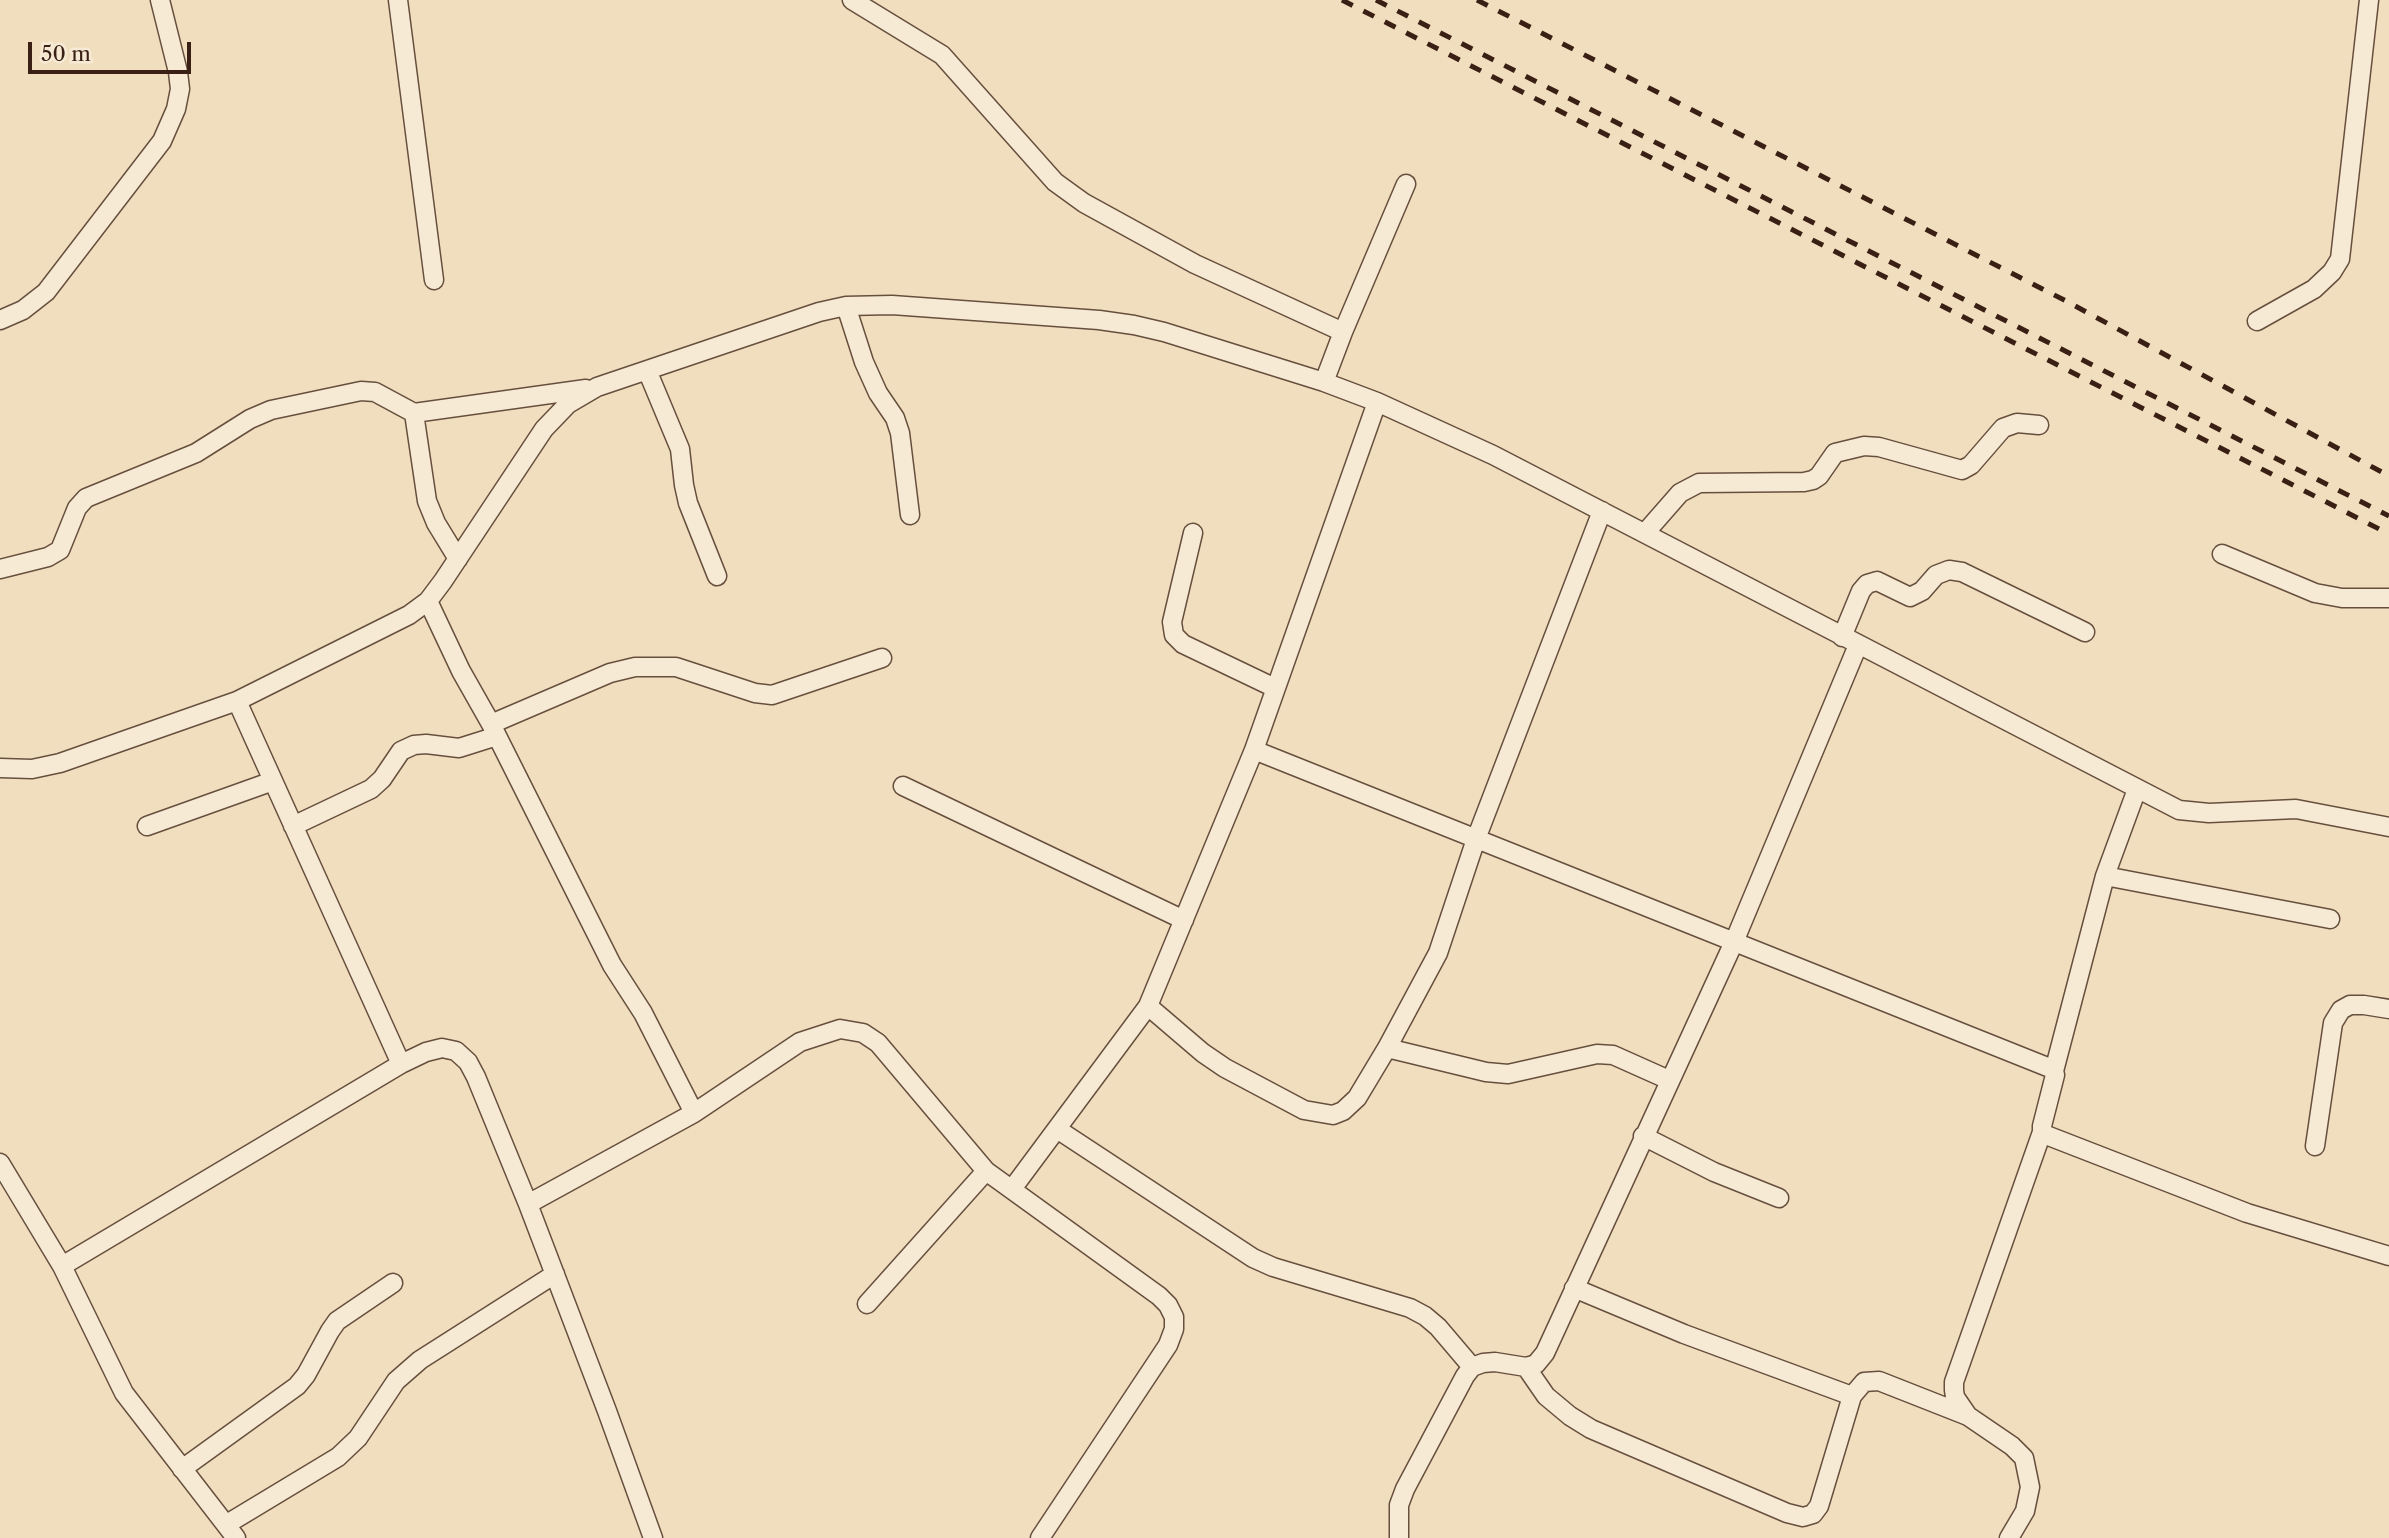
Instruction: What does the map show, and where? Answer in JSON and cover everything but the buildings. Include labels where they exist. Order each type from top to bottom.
[{"type":"street","points":[[0,320],[23,310],[46,292],[162,141],[176,109],[180,89],[160,0]]},
{"type":"street","points":[[398,0],[433,280]]},
{"type":"street","points":[[852,0],[942,55],[1055,183],[1084,203],[1195,264],[1343,332]]},
{"type":"street","points":[[2258,321],[2314,289],[2332,272],[2340,259],[2369,0]]},
{"type":"street","points":[[1324,382],[1406,184]]},
{"type":"street","points":[[0,569],[48,557],[60,550],[77,508],[86,498],[196,453],[250,419],[271,410],[368,391],[375,392],[414,413],[597,387],[819,312],[846,306],[892,305],[1099,320],[1164,332],[1324,382],[1377,402],[1493,455],[2179,810],[2192,813],[2296,809],[2389,827]]},
{"type":"street","points":[[846,306],[864,362],[878,393],[895,418],[900,433],[911,515]]},
{"type":"street","points":[[647,370],[680,449],[688,503],[717,576]]},
{"type":"street","points":[[0,768],[32,769],[60,763],[237,701],[409,615],[428,601],[544,429],[568,404],[597,387]]},
{"type":"street","points":[[1012,1189],[1148,1006],[1254,750],[1377,402]]},
{"type":"street","points":[[414,413],[427,501],[436,523],[458,559]]},
{"type":"street","points":[[1645,533],[1680,493],[1699,483],[1813,480],[1819,477],[1835,453],[1864,446],[1879,447],[1962,470],[1970,465],[2003,428],[2017,423],[2039,425]]},
{"type":"street","points":[[1148,1006],[1203,1053],[1225,1068],[1304,1110],[1333,1115],[1343,1111],[1357,1098],[1438,953],[1476,839],[1602,511]]},
{"type":"street","points":[[1193,533],[1172,622],[1174,635],[1183,644],[1275,688]]},
{"type":"street","points":[[2222,554],[2315,593],[2342,598],[2389,598]]},
{"type":"street","points":[[1399,1538],[1399,1505],[1405,1489],[1472,1367],[1495,1362],[1526,1367],[1536,1364],[1545,1353],[1734,942],[1850,641],[1861,592],[1871,582],[1877,581],[1910,597],[1922,591],[1936,575],[1949,570],[1962,572],[2085,632]]},
{"type":"street","points":[[428,601],[612,965],[643,1013],[694,1113]]},
{"type":"street","points":[[293,826],[371,789],[382,779],[401,751],[414,745],[426,744],[459,748],[610,673],[635,667],[676,667],[755,693],[772,695],[882,657]]},
{"type":"street","points":[[237,701],[401,1064]]},
{"type":"street","points":[[1254,750],[2054,1071]]},
{"type":"street","points":[[147,826],[273,781]]},
{"type":"street","points":[[903,786],[1184,920]]},
{"type":"street","points":[[1968,1416],[1955,1397],[1954,1382],[2042,1132],[2054,1071],[2105,876],[2137,789]]},
{"type":"street","points":[[2105,876],[2330,919]]},
{"type":"street","points":[[2315,1146],[2333,1023],[2341,1010],[2350,1005],[2389,1009]]},
{"type":"street","points":[[528,1204],[694,1113],[800,1042],[841,1029],[863,1033],[878,1043],[986,1171],[1158,1296],[1168,1305],[1174,1317],[1174,1329],[1168,1345],[1040,1538]]},
{"type":"street","points":[[62,1266],[401,1064],[442,1048],[456,1051],[468,1062],[528,1204],[653,1538]]},
{"type":"street","points":[[1387,1048],[1486,1072],[1508,1074],[1597,1054],[1613,1055],[1669,1080]]},
{"type":"street","points":[[1057,1129],[1253,1258],[1273,1267],[1410,1308],[1426,1316],[1472,1367]]},
{"type":"street","points":[[2042,1132],[2232,1208],[2389,1256]]},
{"type":"street","points":[[1643,1136],[1714,1172],[1779,1198]]},
{"type":"street","points":[[0,1163],[62,1266],[124,1393],[231,1531],[338,1457],[358,1438],[396,1381],[420,1360],[555,1274]]},
{"type":"street","points":[[867,1304],[986,1171]]},
{"type":"street","points":[[182,1469],[297,1386],[337,1321],[393,1283]]},
{"type":"street","points":[[1574,1288],[1684,1334],[1852,1395]]},
{"type":"street","points":[[1526,1367],[1546,1396],[1564,1412],[1591,1429],[1802,1517],[1812,1514],[1819,1506],[1852,1395],[1864,1382],[1879,1381],[1968,1416],[2012,1446],[2024,1458],[2030,1487],[2025,1511],[2009,1538]]},
{"type":"railway","points":[[1342,0],[2389,534]]},
{"type":"railway","points":[[1376,0],[2389,516]]},
{"type":"railway","points":[[1477,0],[2066,301],[2389,476]]}]
